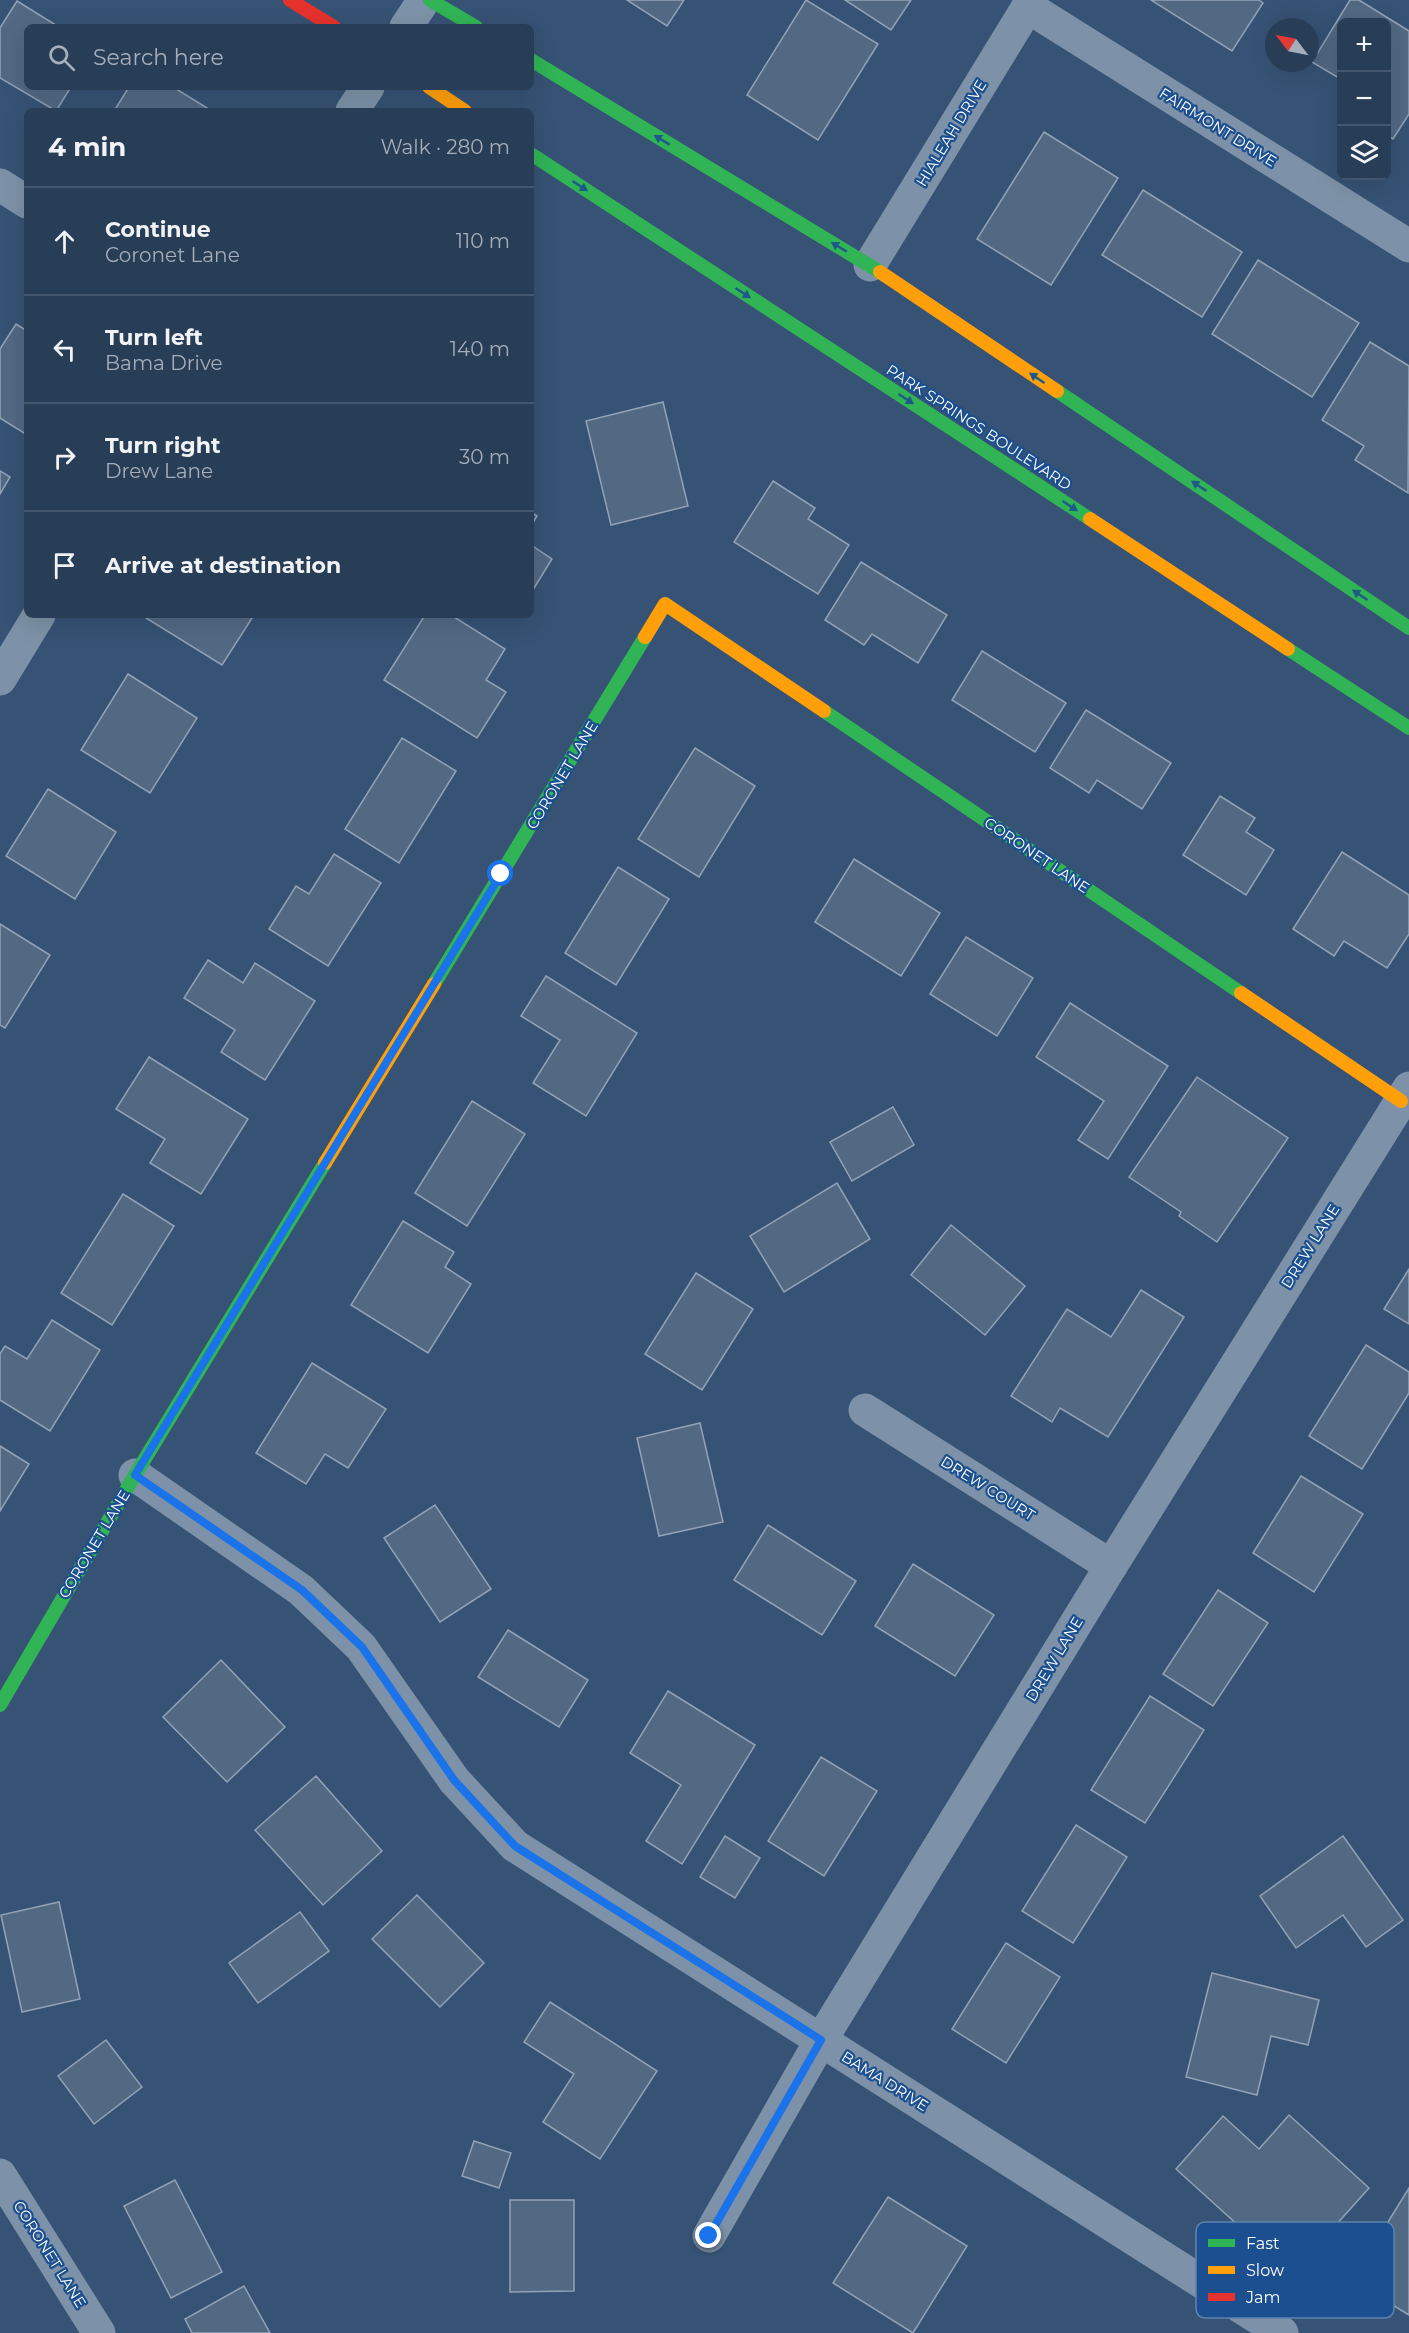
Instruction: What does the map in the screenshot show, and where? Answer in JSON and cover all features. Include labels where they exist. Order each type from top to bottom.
[{"type":"main road","points":[[290,0],[329,24]]},
{"type":"main road","points":[[430,0],[471,24]]},
{"type":"main road","points":[[534,62],[870,265],[1409,628]]},
{"type":"main road","points":[[434,90],[460,108]]},
{"type":"main road","name":"PARK SPRINGS BOULEVARD","points":[[534,156],[1409,728]]},
{"type":"main road","name":"CORONET LANE","points":[[0,1705],[135,1475],[665,604],[1405,1094]]},
{"type":"street","points":[[408,24],[424,0]]},
{"type":"street","name":"FAIRMONT DRIVE","points":[[1030,4],[1409,246]]},
{"type":"street","name":"HIALEAH DRIVE","points":[[870,265],[1030,4]]},
{"type":"street","points":[[354,108],[366,90]]},
{"type":"street","points":[[0,185],[24,199]]},
{"type":"street","points":[[0,679],[37,618]]},
{"type":"street","name":"DREW LANE","points":[[709,2236],[821,2040],[1111,1566],[1405,1094]]},
{"type":"street","name":"DREW COURT","points":[[865,1410],[1111,1566]]},
{"type":"street","name":"BAMA DRIVE","points":[[135,1475],[302,1590],[362,1647],[454,1780],[515,1846],[1196,2278]]},
{"type":"street","name":"CORONET LANE","points":[[0,2175],[99,2333]]},
{"type":"street","name":"BAMA DRIVE","points":[[1258,2318],[1282,2333]]},
{"type":"building","points":[[627,0],[684,0],[667,26]]},
{"type":"building","points":[[806,0],[878,44],[818,140],[747,95]]},
{"type":"building","points":[[845,0],[911,0],[891,30]]},
{"type":"building","points":[[1151,0],[1259,0],[1263,3],[1232,51]]},
{"type":"building","points":[[1350,0],[1359,0],[1388,18],[1339,18]]},
{"type":"building","points":[[17,1],[54,24],[24,24],[24,90],[69,90],[58,108],[51,108],[0,78],[0,28]]},
{"type":"building","points":[[1391,20],[1409,31],[1409,114],[1393,139],[1391,138]]},
{"type":"building","points":[[1337,21],[1337,77],[1319,66],[1319,51]]},
{"type":"building","points":[[127,90],[178,90],[207,108],[116,108]]},
{"type":"building","points":[[1044,132],[1118,178],[1051,285],[977,239]]},
{"type":"building","points":[[1143,190],[1242,252],[1202,317],[1102,255]]},
{"type":"building","points":[[1258,260],[1359,323],[1312,397],[1212,334]]},
{"type":"building","points":[[16,324],[24,329],[24,433],[0,418],[0,349]]},
{"type":"building","points":[[1370,342],[1409,366],[1408,493],[1355,460],[1364,446],[1322,420]]},
{"type":"building","points":[[663,402],[688,506],[611,525],[586,421]]},
{"type":"building","points":[[0,471],[10,477],[0,494]]},
{"type":"building","points":[[773,481],[815,508],[808,519],[849,545],[818,594],[734,542]]},
{"type":"building","points":[[534,547],[552,559],[534,588]]},
{"type":"building","points":[[861,562],[947,615],[918,663],[872,634],[864,645],[825,620]]},
{"type":"building","points":[[146,618],[252,618],[222,665]]},
{"type":"building","points":[[423,618],[456,618],[505,649],[486,680],[506,692],[477,738],[384,680]]},
{"type":"building","points":[[982,651],[1066,703],[1035,752],[952,700]]},
{"type":"building","points":[[128,674],[197,718],[150,793],[81,750]]},
{"type":"building","points":[[1086,710],[1171,763],[1142,809],[1097,780],[1089,793],[1050,768]]},
{"type":"building","points":[[402,738],[456,771],[399,863],[345,829]]},
{"type":"building","points":[[695,748],[755,786],[699,877],[638,839]]},
{"type":"building","points":[[48,789],[116,832],[75,899],[6,856]]},
{"type":"building","points":[[1220,796],[1255,818],[1246,832],[1274,850],[1246,895],[1183,855]]},
{"type":"building","points":[[1342,852],[1409,895],[1409,934],[1387,968],[1344,941],[1334,956],[1293,929]]},
{"type":"building","points":[[334,854],[381,883],[328,966],[269,929],[296,886],[309,894]]},
{"type":"building","points":[[854,859],[940,913],[901,976],[815,922]]},
{"type":"building","points":[[618,867],[669,899],[616,985],[565,953]]},
{"type":"building","points":[[0,924],[50,955],[5,1028],[0,1025]]},
{"type":"building","points":[[966,937],[1033,978],[997,1036],[930,994]]},
{"type":"building","points":[[208,960],[243,983],[255,963],[315,1001],[265,1080],[221,1052],[235,1030],[184,998]]},
{"type":"building","points":[[546,976],[637,1033],[586,1116],[533,1083],[560,1040],[521,1016]]},
{"type":"building","points":[[1070,1003],[1168,1066],[1108,1159],[1078,1140],[1104,1101],[1036,1057]]},
{"type":"building","points":[[149,1057],[248,1119],[201,1194],[150,1163],[165,1139],[116,1109]]},
{"type":"building","points":[[1197,1077],[1288,1138],[1217,1242],[1179,1216],[1181,1212],[1129,1177]]},
{"type":"building","points":[[472,1101],[525,1134],[467,1226],[415,1193]]},
{"type":"building","points":[[893,1107],[914,1145],[852,1181],[830,1142]]},
{"type":"building","points":[[837,1183],[870,1239],[784,1292],[750,1236]]},
{"type":"building","points":[[123,1194],[174,1226],[112,1325],[61,1293]]},
{"type":"building","points":[[403,1221],[454,1252],[445,1267],[471,1284],[428,1353],[351,1305]]},
{"type":"building","points":[[951,1225],[1025,1286],[985,1335],[911,1275]]},
{"type":"building","points":[[1409,1269],[1409,1324],[1384,1309]]},
{"type":"building","points":[[696,1273],[753,1309],[702,1390],[645,1354]]},
{"type":"building","points":[[1141,1290],[1184,1317],[1108,1437],[1060,1408],[1052,1422],[1011,1396],[1067,1309],[1111,1337]]},
{"type":"building","points":[[52,1320],[100,1350],[50,1431],[0,1400],[0,1354],[5,1346],[27,1359]]},
{"type":"building","points":[[1366,1345],[1409,1372],[1409,1393],[1362,1469],[1309,1436]]},
{"type":"building","points":[[312,1363],[386,1409],[348,1468],[325,1454],[306,1484],[256,1453]]},
{"type":"building","points":[[700,1423],[723,1522],[659,1536],[637,1438]]},
{"type":"building","points":[[0,1446],[29,1464],[0,1511]]},
{"type":"building","points":[[1301,1476],[1363,1514],[1314,1592],[1253,1553]]},
{"type":"building","points":[[435,1505],[491,1589],[440,1622],[384,1538]]},
{"type":"building","points":[[768,1525],[856,1581],[822,1635],[734,1580]]},
{"type":"building","points":[[913,1564],[994,1615],[955,1676],[875,1626]]},
{"type":"building","points":[[1218,1590],[1268,1623],[1213,1706],[1163,1674]]},
{"type":"building","points":[[508,1630],[588,1680],[559,1727],[478,1677]]},
{"type":"building","points":[[221,1660],[285,1727],[227,1782],[163,1717]]},
{"type":"building","points":[[668,1691],[755,1745],[682,1864],[646,1841],[681,1785],[630,1753]]},
{"type":"building","points":[[1150,1696],[1204,1730],[1145,1823],[1091,1790]]},
{"type":"building","points":[[821,1757],[877,1791],[824,1876],[768,1841]]},
{"type":"building","points":[[316,1776],[382,1851],[323,1905],[255,1830]]},
{"type":"building","points":[[1076,1825],[1127,1857],[1073,1943],[1022,1911]]},
{"type":"building","points":[[725,1836],[760,1858],[735,1898],[700,1877]]},
{"type":"building","points":[[1343,1836],[1403,1920],[1366,1947],[1343,1915],[1296,1948],[1260,1896]]},
{"type":"building","points":[[417,1895],[484,1963],[440,2007],[372,1939]]},
{"type":"building","points":[[59,1902],[80,1999],[22,2012],[1,1915]]},
{"type":"building","points":[[300,1912],[329,1951],[258,2003],[229,1963]]},
{"type":"building","points":[[1006,1943],[1060,1977],[1006,2063],[952,2029]]},
{"type":"building","points":[[1212,1973],[1319,2000],[1308,2045],[1271,2036],[1257,2095],[1186,2077]]},
{"type":"building","points":[[550,2002],[657,2071],[600,2159],[543,2122],[574,2074],[524,2042]]},
{"type":"building","points":[[106,2040],[142,2087],[94,2124],[58,2076]]},
{"type":"building","points":[[1289,2115],[1369,2188],[1339,2222],[1235,2222],[1176,2169],[1223,2116],[1259,2149]]},
{"type":"building","points":[[474,2141],[511,2153],[499,2188],[462,2176]]},
{"type":"building","points":[[175,2180],[222,2272],[171,2298],[124,2206]]},
{"type":"building","points":[[1409,2188],[1409,2315],[1394,2306],[1394,2222],[1388,2222]]},
{"type":"building","points":[[888,2197],[967,2246],[913,2333],[833,2283]]},
{"type":"building","points":[[510,2200],[574,2200],[574,2291],[510,2292]]},
{"type":"building","points":[[244,2286],[270,2333],[192,2333],[185,2319]]},
{"type":"traffic: fast","points":[[430,0],[471,24]]},
{"type":"traffic: fast","points":[[534,62],[880,272]]},
{"type":"traffic: fast","points":[[534,156],[1090,519]]},
{"type":"traffic: fast","points":[[1057,391],[1409,628]]},
{"type":"traffic: fast","points":[[434,984],[645,637]]},
{"type":"traffic: fast","points":[[1288,649],[1409,728]]},
{"type":"traffic: fast","points":[[824,711],[1241,993]]},
{"type":"traffic: fast","points":[[0,1705],[135,1475],[325,1163]]},
{"type":"traffic: slow","points":[[434,90],[460,108]]},
{"type":"traffic: slow","points":[[880,272],[1057,391]]},
{"type":"traffic: slow","points":[[1090,519],[1288,649]]},
{"type":"traffic: slow","points":[[645,637],[665,604],[824,711]]},
{"type":"traffic: slow","points":[[325,1163],[434,984]]},
{"type":"traffic: slow","points":[[1241,993],[1401,1101]]},
{"type":"traffic: jam","points":[[290,0],[329,24]]},
{"type":"route","points":[[501,874],[135,1475],[302,1590],[362,1647],[454,1780],[515,1846],[821,2040],[709,2236]]}]
